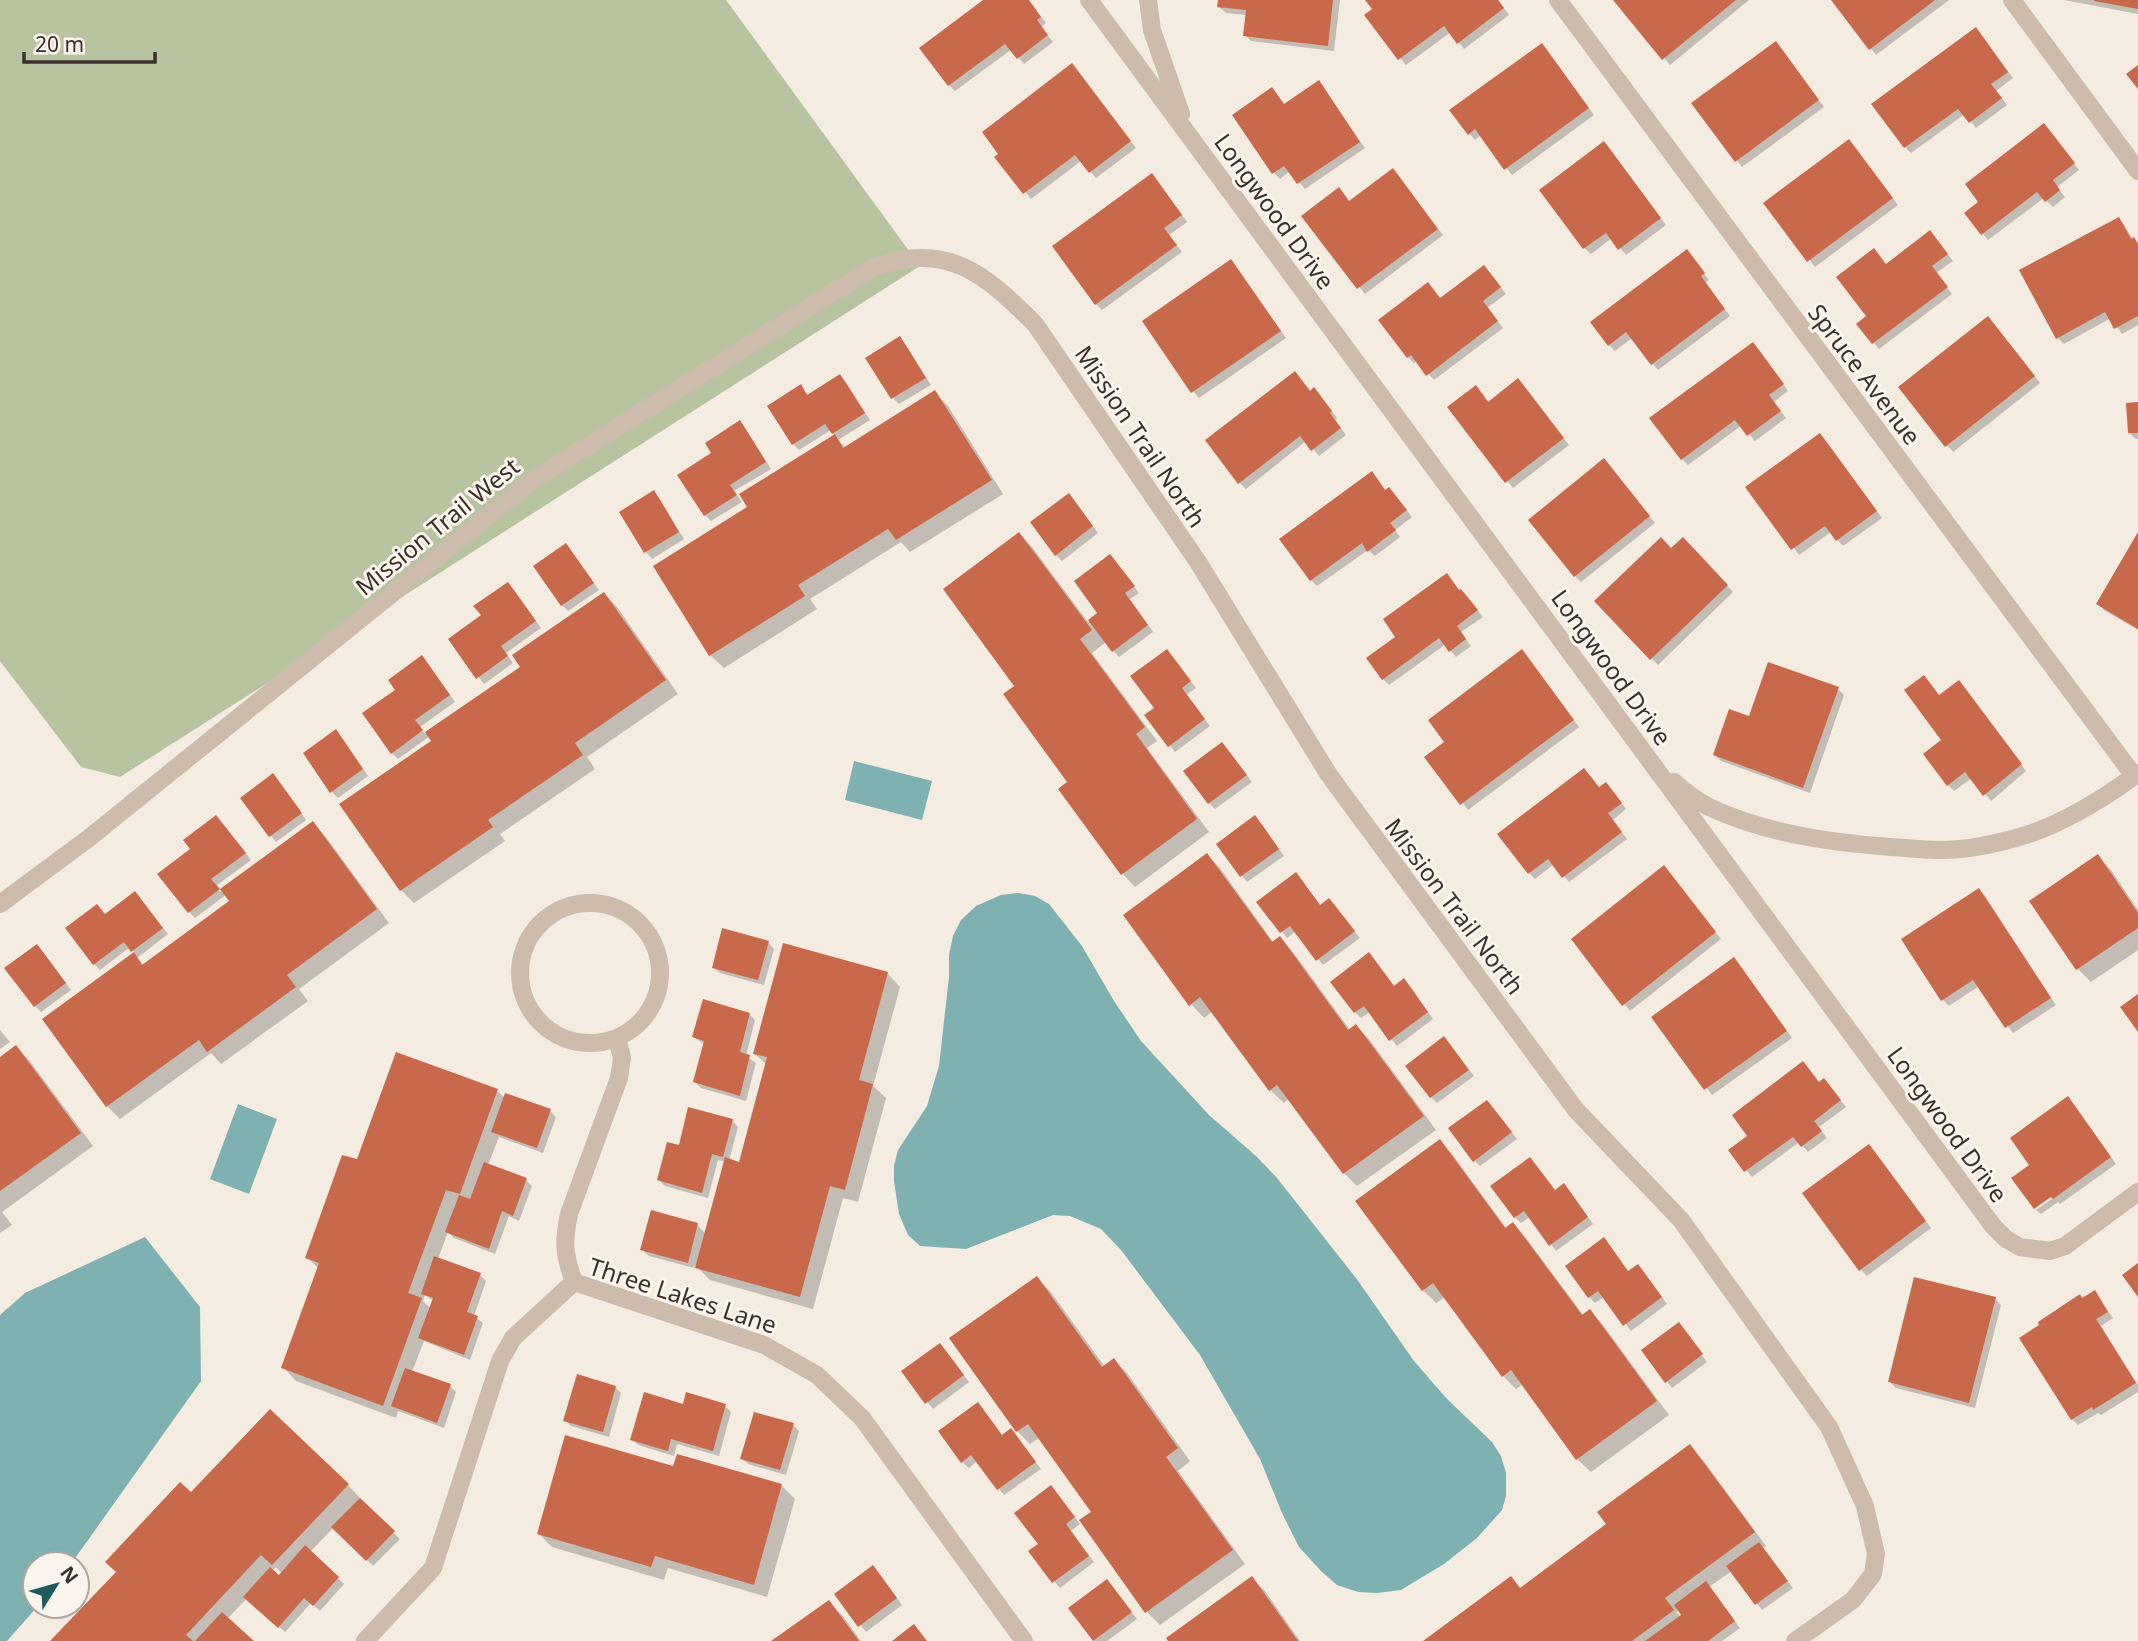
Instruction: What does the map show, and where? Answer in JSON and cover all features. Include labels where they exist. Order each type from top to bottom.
[{"type":"street","name":"Longwood Drive","points":[[1089,0],[1993,1226],[2006,1239],[2020,1247],[2050,1251],[2065,1246],[2138,1192]]},
{"type":"street","points":[[1148,0],[1152,30],[1167,79],[1180,113],[1201,152]]},
{"type":"street","name":"Spruce Avenue","points":[[1558,0],[2136,775]]},
{"type":"street","points":[[2012,0],[2138,171]]},
{"type":"street","name":"Mission Trail West","points":[[0,904],[99,830],[533,480],[872,268],[887,262],[913,258],[945,260]]},
{"type":"street","name":"Mission Trail North","points":[[945,260],[978,274],[1003,293],[1035,324],[1198,562],[1336,785],[1576,1110],[1681,1220],[1829,1427],[1865,1506],[1877,1554],[1873,1574],[1853,1600],[1795,1641]]},
{"type":"street","points":[[1649,758],[1705,805],[1732,817],[1804,835],[1878,846],[1929,850],[1968,848],[2019,837],[2053,824],[2091,804],[2136,775]]},
{"type":"street","points":[[587,903],[614,908],[628,914],[638,923],[654,945],[660,972],[655,1000],[640,1023],[617,1038],[594,1044],[572,1041],[551,1032],[528,1007],[521,986],[522,953],[539,923],[561,909],[587,903]]},
{"type":"street","points":[[574,1283],[565,1256],[565,1234],[569,1214],[619,1078],[622,1058],[617,1038]]},
{"type":"street","name":"Three Lakes Lane","points":[[365,1641],[433,1568],[500,1361],[513,1338],[574,1283],[764,1345],[817,1375],[862,1418],[1024,1641]]},
{"type":"green space","points":[[0,0],[726,0],[920,266],[120,777],[81,767],[0,661]]},
{"type":"water","points":[[854,761],[932,781],[922,820],[845,800]]},
{"type":"water","points":[[1019,893],[1035,896],[1049,904],[1082,946],[1141,1041],[1209,1115],[1277,1178],[1356,1278],[1414,1361],[1447,1399],[1492,1442],[1501,1456],[1506,1473],[1506,1496],[1502,1510],[1477,1538],[1444,1564],[1401,1590],[1358,1592],[1337,1585],[1299,1547],[1260,1459],[1200,1355],[1121,1250],[1101,1229],[1070,1216],[1053,1215],[966,1249],[920,1246],[908,1235],[899,1214],[894,1166],[898,1150],[927,1106],[939,1066],[953,936],[961,920],[976,906],[1001,895]]},
{"type":"water","points":[[238,1104],[277,1119],[249,1194],[210,1179]]},
{"type":"water","points":[[145,1237],[200,1307],[201,1381],[81,1550],[21,1550],[21,1620],[26,1620],[7,1641],[0,1641],[0,1315],[25,1293]]},
{"type":"building","points":[[983,0],[1029,0],[1041,17],[1037,20],[1048,35],[1017,59],[1005,44],[948,86],[919,48]]},
{"type":"building","points":[[1218,0],[1333,0],[1328,46],[1243,36],[1246,10],[1217,7]]},
{"type":"building","points":[[1365,0],[1498,0],[1504,8],[1457,44],[1444,26],[1398,60],[1364,15],[1372,9]]},
{"type":"building","points":[[1613,0],[1736,0],[1662,60]]},
{"type":"building","points":[[1831,0],[1935,0],[1869,50]]},
{"type":"building","points":[[2138,0],[2138,9],[2094,1]]},
{"type":"building","points":[[1976,27],[2008,72],[1991,84],[2002,98],[1969,123],[1958,109],[1904,148],[1871,104]]},
{"type":"building","points":[[1776,41],[1819,100],[1735,162],[1691,103]]},
{"type":"building","points":[[1542,43],[1589,108],[1504,170],[1475,129],[1468,135],[1449,110]]},
{"type":"building","points":[[1072,63],[1131,141],[1089,173],[1075,155],[1023,194],[994,157],[998,154],[982,132]]},
{"type":"building","points":[[2138,65],[2138,89],[2126,74]]},
{"type":"building","points":[[1319,80],[1360,142],[1297,184],[1284,166],[1272,174],[1232,115],[1272,87],[1284,104]]},
{"type":"building","points":[[2044,123],[2075,163],[2053,180],[2060,190],[2045,202],[2037,192],[1981,235],[1964,213],[1978,202],[1965,184]]},
{"type":"building","points":[[1849,139],[1893,198],[1807,262],[1763,203]]},
{"type":"building","points":[[1604,141],[1661,218],[1618,250],[1606,233],[1583,249],[1539,190]]},
{"type":"building","points":[[1393,168],[1438,229],[1357,289],[1301,216],[1339,187],[1349,201]]},
{"type":"building","points":[[1152,173],[1182,215],[1164,228],[1177,245],[1095,305],[1052,246]]},
{"type":"building","points":[[2119,217],[2131,239],[2134,237],[2138,244],[2138,316],[2114,329],[2105,312],[2056,339],[2019,270]]},
{"type":"building","points":[[1930,230],[1948,254],[1932,266],[1948,287],[1872,344],[1856,324],[1866,316],[1836,277],[1874,248],[1886,264]]},
{"type":"building","points":[[1687,249],[1705,273],[1701,276],[1725,309],[1651,365],[1626,332],[1608,346],[1590,322]]},
{"type":"building","points":[[1231,259],[1281,331],[1191,393],[1142,321]]},
{"type":"building","points":[[1484,265],[1501,287],[1483,301],[1498,321],[1426,376],[1411,355],[1407,358],[1378,320],[1428,282],[1440,298]]},
{"type":"building","points":[[1988,316],[2035,376],[1945,447],[1898,387]]},
{"type":"building","points":[[900,336],[926,378],[891,399],[865,358]]},
{"type":"building","points":[[1753,342],[1784,384],[1769,395],[1781,411],[1747,436],[1735,420],[1681,460],[1649,418]]},
{"type":"building","points":[[1295,371],[1310,391],[1314,387],[1341,428],[1311,451],[1300,436],[1238,484],[1205,440]]},
{"type":"building","points":[[840,374],[865,413],[832,434],[825,424],[792,445],[767,406],[801,384],[807,395]]},
{"type":"building","points":[[1518,378],[1564,438],[1505,483],[1447,407],[1476,385],[1488,402]]},
{"type":"building","points":[[935,390],[992,480],[896,540],[888,529],[798,585],[805,596],[709,656],[653,566],[747,507],[739,494],[835,434],[843,448]]},
{"type":"building","points":[[2138,402],[2138,433],[2128,433],[2126,403]]},
{"type":"building","points":[[740,420],[766,462],[730,485],[737,495],[704,516],[677,475],[711,453],[705,443]]},
{"type":"building","points":[[1820,433],[1877,511],[1836,541],[1825,526],[1791,550],[1745,487]]},
{"type":"building","points":[[1604,458],[1650,516],[1574,577],[1528,520]]},
{"type":"building","points":[[1372,471],[1385,490],[1389,487],[1407,510],[1390,523],[1396,530],[1367,552],[1362,543],[1310,581],[1279,539]]},
{"type":"building","points":[[654,490],[679,532],[644,553],[619,512]]},
{"type":"building","points":[[1069,493],[1093,526],[1055,556],[1030,522]]},
{"type":"building","points":[[1019,532],[1092,630],[1080,639],[1145,727],[1136,734],[1197,819],[1121,875],[1058,789],[1067,782],[1003,694],[1014,686],[943,589]]},
{"type":"building","points":[[2138,532],[2138,629],[2096,604]]},
{"type":"building","points":[[1661,537],[1671,548],[1683,537],[1728,585],[1650,660],[1594,601]]},
{"type":"building","points":[[566,543],[594,583],[561,606],[533,566]]},
{"type":"building","points":[[1110,554],[1135,586],[1125,593],[1148,625],[1112,652],[1088,620],[1097,613],[1074,581]]},
{"type":"building","points":[[1447,573],[1478,610],[1457,626],[1466,639],[1449,652],[1439,638],[1382,680],[1366,658],[1395,637],[1383,619]]},
{"type":"building","points":[[508,582],[536,621],[501,646],[508,656],[476,679],[448,639],[481,615],[473,606]]},
{"type":"building","points":[[604,592],[666,680],[575,743],[583,755],[488,820],[493,827],[400,891],[339,804],[431,741],[425,732],[520,667],[512,655]]},
{"type":"building","points":[[1167,649],[1191,681],[1182,688],[1205,719],[1168,747],[1144,715],[1154,708],[1130,676]]},
{"type":"building","points":[[1522,649],[1574,720],[1460,805],[1424,757],[1444,742],[1428,720]]},
{"type":"building","points":[[422,655],[450,695],[415,720],[423,730],[391,754],[362,713],[395,690],[388,680]]},
{"type":"building","points":[[1768,662],[1839,687],[1803,788],[1713,755],[1729,709],[1749,716]]},
{"type":"building","points":[[1924,675],[1939,695],[1959,680],[2022,764],[1983,796],[1965,772],[1947,786],[1923,754],[1941,740],[1904,690]]},
{"type":"building","points":[[336,729],[363,769],[330,793],[303,753]]},
{"type":"building","points":[[1222,742],[1247,775],[1208,804],[1183,771]]},
{"type":"building","points":[[1584,768],[1599,787],[1606,782],[1622,803],[1608,813],[1622,832],[1562,878],[1548,859],[1528,874],[1497,834]]},
{"type":"building","points":[[273,773],[302,813],[269,837],[240,798]]},
{"type":"building","points":[[216,815],[246,853],[211,879],[220,889],[188,913],[157,874],[190,849],[183,840]]},
{"type":"building","points":[[1255,815],[1279,849],[1240,877],[1216,844]]},
{"type":"building","points":[[313,821],[377,909],[287,975],[296,987],[207,1052],[199,1040],[106,1107],[42,1019],[134,952],[142,965],[229,901],[220,889]]},
{"type":"building","points":[[1207,853],[1272,942],[1280,936],[1348,1030],[1356,1024],[1424,1116],[1343,1174],[1277,1085],[1269,1091],[1200,997],[1189,1006],[1123,915]]},
{"type":"building","points":[[2098,854],[2138,913],[2138,928],[2076,970],[2029,901]]},
{"type":"building","points":[[1664,865],[1716,932],[1622,1006],[1571,939]]},
{"type":"building","points":[[1296,872],[1320,905],[1329,898],[1355,931],[1316,961],[1290,926],[1280,933],[1256,902]]},
{"type":"building","points":[[1979,888],[2051,998],[2005,1028],[1973,980],[1941,1001],[1901,939]]},
{"type":"building","points":[[135,891],[163,928],[131,952],[124,942],[93,965],[65,928],[97,904],[105,914]]},
{"type":"building","points":[[722,928],[769,941],[758,980],[712,968]]},
{"type":"building","points":[[783,943],[888,972],[859,1080],[873,1084],[845,1190],[830,1186],[800,1297],[695,1268],[725,1157],[739,1162],[767,1057],[753,1054]]},
{"type":"building","points":[[37,944],[66,983],[34,1007],[4,968]]},
{"type":"building","points":[[1369,952],[1394,986],[1404,978],[1428,1012],[1389,1041],[1364,1006],[1354,1013],[1330,982]]},
{"type":"building","points":[[1734,957],[1787,1031],[1704,1090],[1651,1017]]},
{"type":"building","points":[[2138,994],[2138,1032],[2120,1007]]},
{"type":"building","points":[[703,999],[750,1013],[740,1052],[750,1055],[740,1096],[693,1082],[704,1041],[692,1037]]},
{"type":"building","points":[[1444,1036],[1469,1070],[1430,1098],[1405,1066]]},
{"type":"building","points":[[16,1045],[81,1133],[0,1191],[0,1057]]},
{"type":"building","points":[[396,1052],[498,1089],[460,1194],[446,1190],[408,1293],[422,1298],[383,1406],[281,1368],[319,1263],[305,1258],[342,1155],[357,1159]]},
{"type":"building","points":[[1803,1061],[1819,1082],[1824,1078],[1841,1100],[1814,1121],[1822,1131],[1801,1147],[1793,1137],[1744,1172],[1728,1150],[1747,1136],[1732,1115]]},
{"type":"building","points":[[505,1093],[551,1109],[537,1148],[491,1132]]},
{"type":"building","points":[[2068,1096],[2111,1157],[2053,1199],[2051,1197],[2034,1209],[2011,1178],[2029,1165],[2010,1138]]},
{"type":"building","points":[[1487,1100],[1512,1132],[1473,1162],[1448,1128]]},
{"type":"building","points":[[688,1107],[733,1119],[723,1157],[712,1154],[702,1193],[657,1180],[667,1142],[679,1145]]},
{"type":"building","points":[[1440,1139],[1505,1228],[1513,1222],[1582,1315],[1590,1309],[1657,1401],[1576,1460],[1511,1370],[1502,1377],[1433,1283],[1422,1291],[1355,1201]]},
{"type":"building","points":[[1869,1144],[1926,1221],[1859,1271],[1802,1193]]},
{"type":"building","points":[[1530,1157],[1555,1190],[1564,1183],[1588,1217],[1549,1246],[1524,1211],[1514,1218],[1490,1186]]},
{"type":"building","points":[[484,1162],[527,1178],[513,1216],[502,1211],[489,1249],[445,1232],[459,1195],[470,1199]]},
{"type":"building","points":[[651,1210],[698,1223],[688,1263],[640,1250]]},
{"type":"building","points":[[1604,1237],[1628,1271],[1638,1264],[1662,1297],[1623,1326],[1598,1291],[1588,1298],[1565,1266]]},
{"type":"building","points":[[434,1256],[481,1273],[467,1312],[478,1316],[464,1355],[418,1338],[433,1298],[421,1294]]},
{"type":"building","points":[[2138,1263],[2138,1297],[2122,1275]]},
{"type":"building","points":[[1037,1276],[1102,1367],[1114,1358],[1178,1448],[1166,1457],[1233,1550],[1145,1613],[1079,1520],[1091,1512],[1028,1424],[1016,1432],[949,1338]]},
{"type":"building","points":[[1914,1277],[1996,1297],[1969,1403],[1888,1382]]},
{"type":"building","points":[[2095,1290],[2108,1312],[2096,1319],[2136,1383],[2093,1410],[2092,1407],[2071,1420],[2019,1338],[2080,1294],[2082,1298]]},
{"type":"building","points":[[1679,1322],[1703,1354],[1665,1383],[1641,1350]]},
{"type":"building","points":[[940,1343],[964,1375],[925,1404],[901,1371]]},
{"type":"building","points":[[405,1368],[451,1384],[437,1423],[391,1406]]},
{"type":"building","points":[[577,1374],[616,1386],[603,1432],[563,1421]]},
{"type":"building","points":[[644,1392],[683,1404],[686,1392],[726,1404],[713,1451],[671,1439],[668,1451],[630,1440]]},
{"type":"building","points":[[978,1402],[1002,1435],[1011,1428],[1036,1462],[997,1490],[971,1455],[961,1463],[938,1431]]},
{"type":"building","points":[[270,1409],[349,1484],[272,1565],[261,1555],[186,1635],[193,1641],[50,1641],[70,1620],[91,1620],[91,1598],[116,1572],[105,1562],[180,1482],[191,1492]]},
{"type":"building","points":[[754,1412],[794,1423],[780,1470],[740,1459]]},
{"type":"building","points":[[565,1435],[673,1466],[677,1454],[782,1484],[754,1585],[655,1556],[651,1567],[537,1534]]},
{"type":"building","points":[[1690,1444],[1755,1532],[1665,1598],[1674,1610],[1632,1641],[1423,1641],[1511,1576],[1520,1588],[1606,1524],[1597,1512]]},
{"type":"building","points":[[1051,1485],[1075,1517],[1066,1524],[1089,1556],[1052,1583],[1028,1551],[1038,1544],[1014,1513]]},
{"type":"building","points":[[360,1498],[395,1531],[366,1561],[331,1527]]},
{"type":"building","points":[[1759,1542],[1788,1581],[1755,1605],[1726,1566]]},
{"type":"building","points":[[305,1545],[339,1577],[313,1606],[304,1598],[278,1628],[243,1597],[270,1567],[279,1575]]},
{"type":"building","points":[[873,1565],[897,1598],[858,1627],[834,1594]]},
{"type":"building","points":[[1252,1576],[1298,1641],[1168,1641],[1166,1638]]},
{"type":"building","points":[[1107,1579],[1132,1612],[1093,1641],[1068,1608]]},
{"type":"building","points":[[1706,1581],[1735,1621],[1708,1641],[1645,1641],[1681,1615],[1674,1605]]},
{"type":"building","points":[[829,1600],[859,1641],[771,1641]]},
{"type":"building","points":[[222,1612],[254,1641],[195,1641]]},
{"type":"building","points":[[914,1624],[927,1641],[892,1641]]}]
